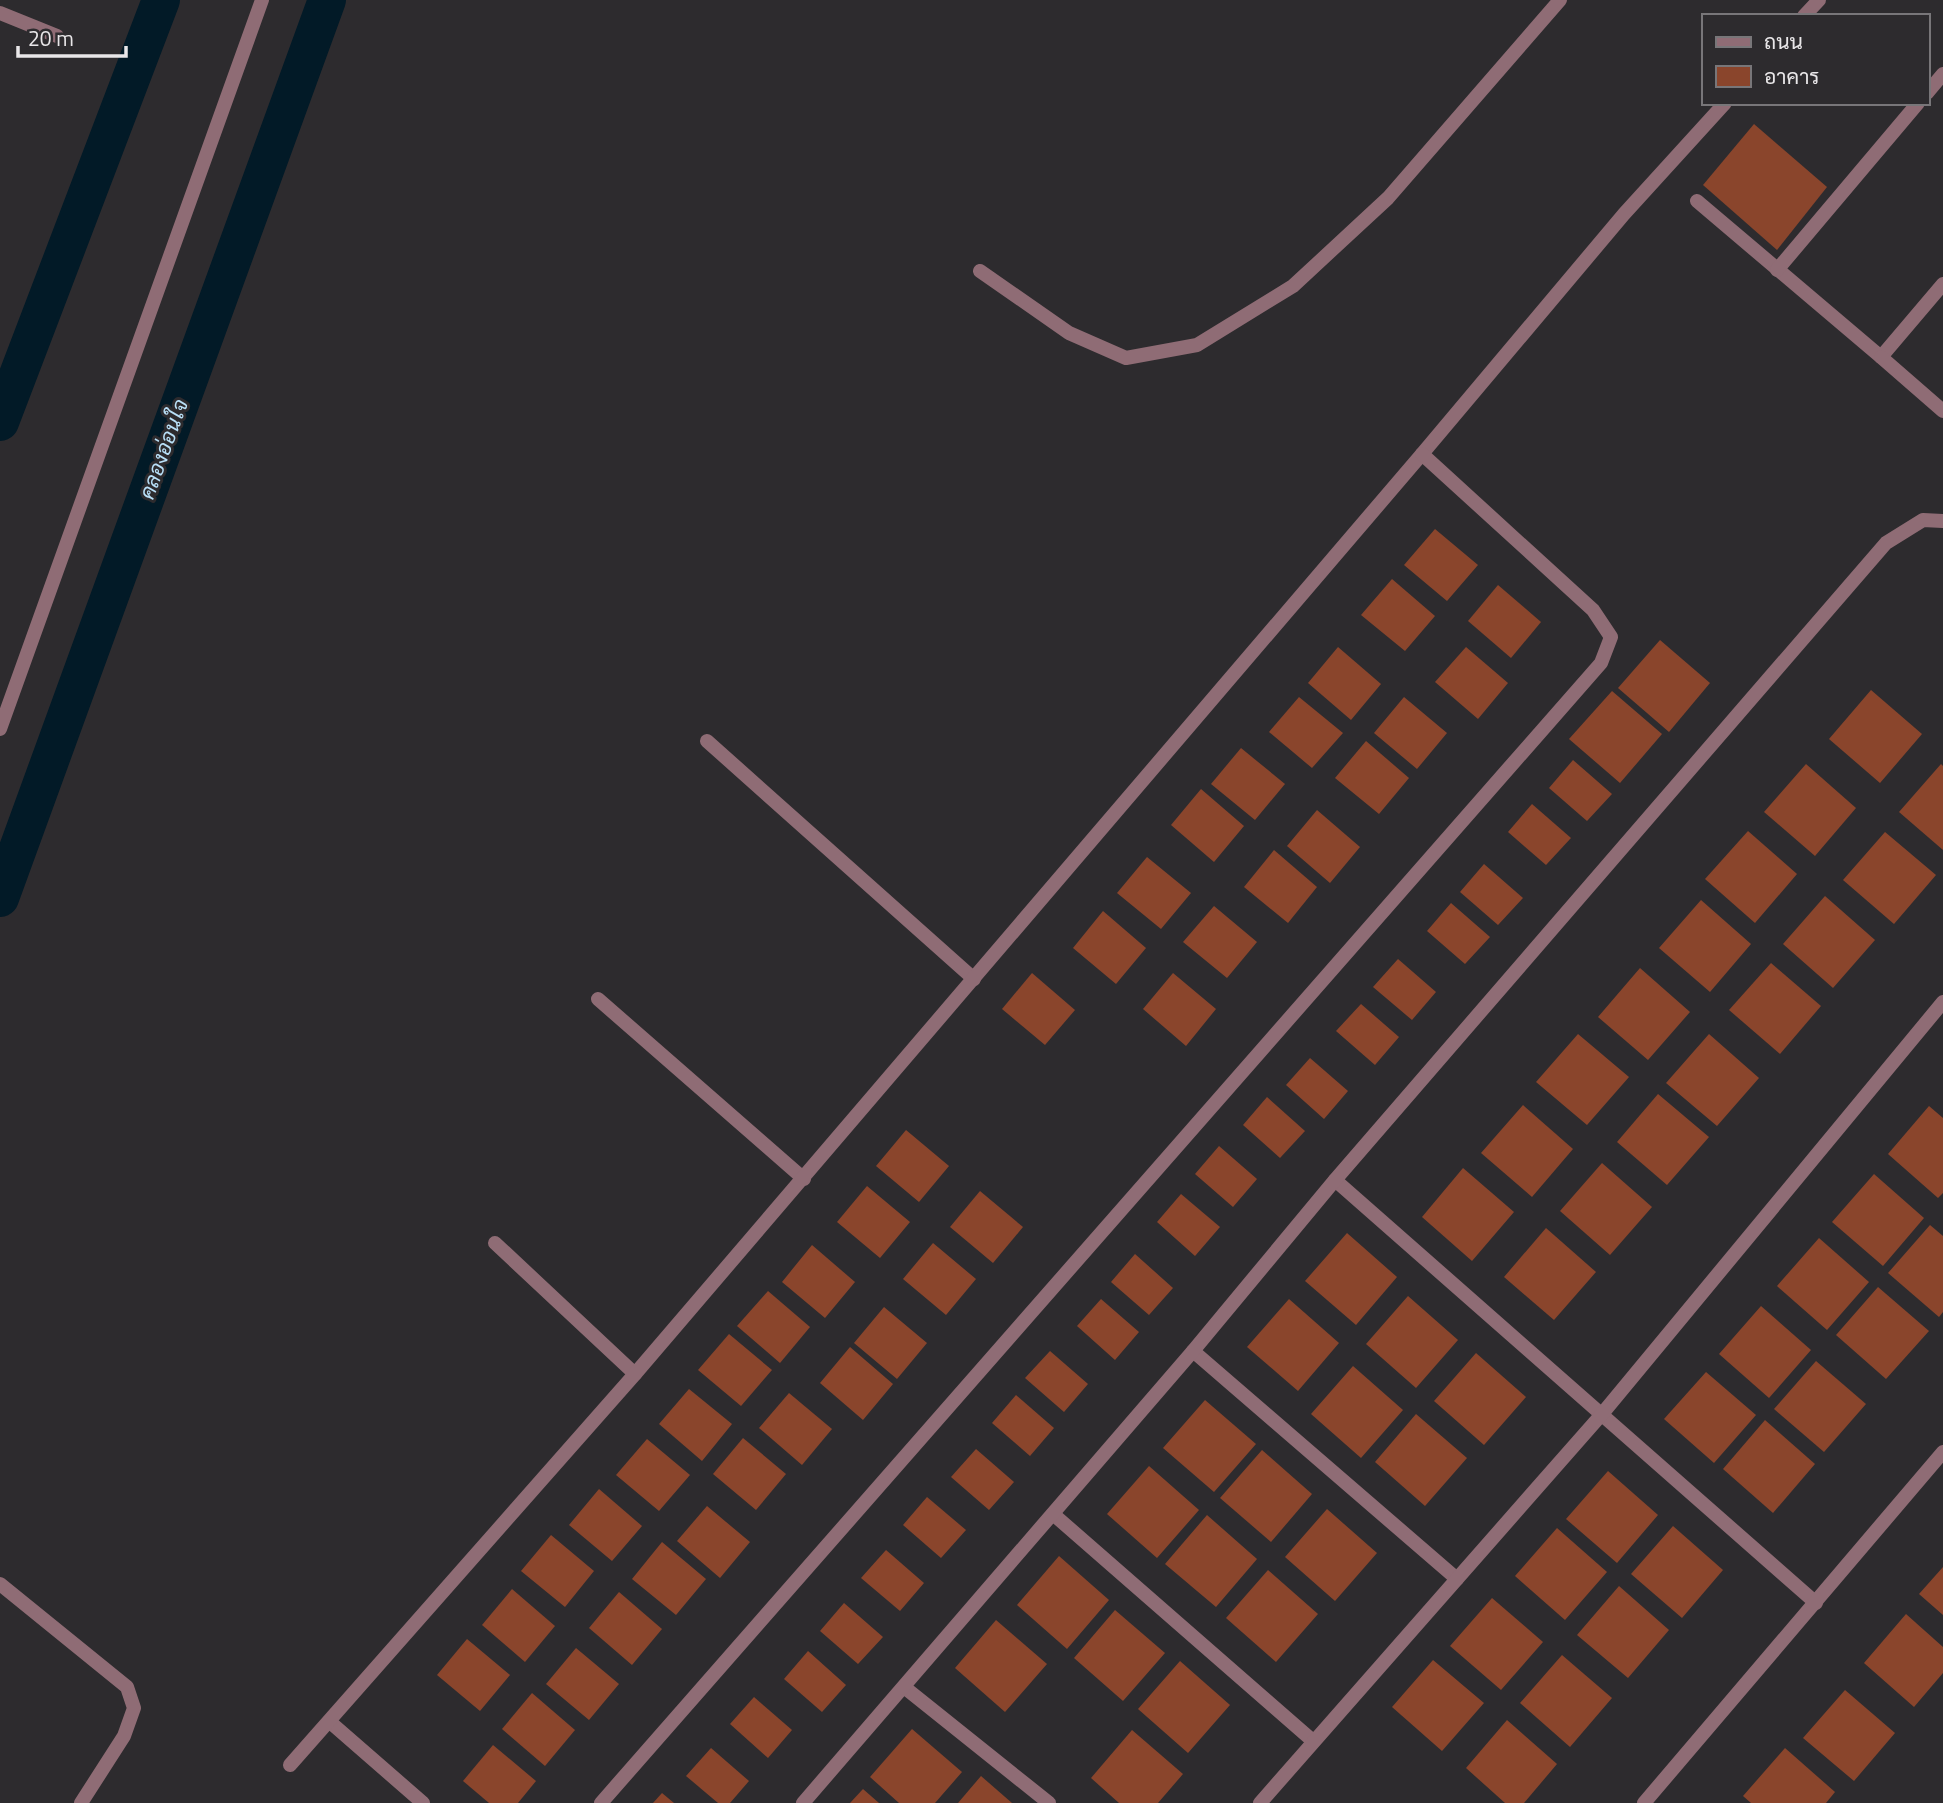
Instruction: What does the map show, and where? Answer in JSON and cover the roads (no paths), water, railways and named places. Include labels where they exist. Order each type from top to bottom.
[{"type":"street","points":[[0,729],[262,0]]},
{"type":"street","points":[[980,271],[1069,333],[1126,358],[1197,345],[1293,286],[1388,198],[1560,0]]},
{"type":"street","points":[[1806,14],[1819,0]]},
{"type":"street","points":[[0,13],[57,36]]},
{"type":"street","points":[[1929,91],[1943,74]]},
{"type":"street","points":[[290,1766],[635,1374],[1624,214],[1723,105]]},
{"type":"street","points":[[1777,270],[1916,105]]},
{"type":"street","points":[[1697,201],[1943,411]]},
{"type":"street","points":[[1881,357],[1943,284]]},
{"type":"street","points":[[601,1803],[1601,663],[1611,637],[1593,610],[1422,454]]},
{"type":"street","points":[[803,1803],[1193,1351],[1335,1180],[1886,543],[1923,520],[1943,521]]},
{"type":"street","points":[[707,741],[974,979]]},
{"type":"street","points":[[598,999],[803,1179]]},
{"type":"street","points":[[1260,1803],[1602,1414],[1943,1002]]},
{"type":"street","points":[[1335,1180],[1816,1603]]},
{"type":"street","points":[[495,1244],[635,1374]]},
{"type":"street","points":[[1193,1351],[1457,1579]]},
{"type":"street","points":[[1644,1803],[1943,1452]]},
{"type":"street","points":[[1053,1514],[1313,1741]]},
{"type":"street","points":[[0,1584],[127,1687],[134,1708],[124,1736],[81,1803]]},
{"type":"street","points":[[904,1687],[1049,1803]]},
{"type":"street","points":[[330,1722],[423,1803]]},
{"type":"waterway","points":[[0,422],[161,0]]},
{"type":"waterway","name":"คลองอ่อนใจ","points":[[0,898],[327,0]]}]
